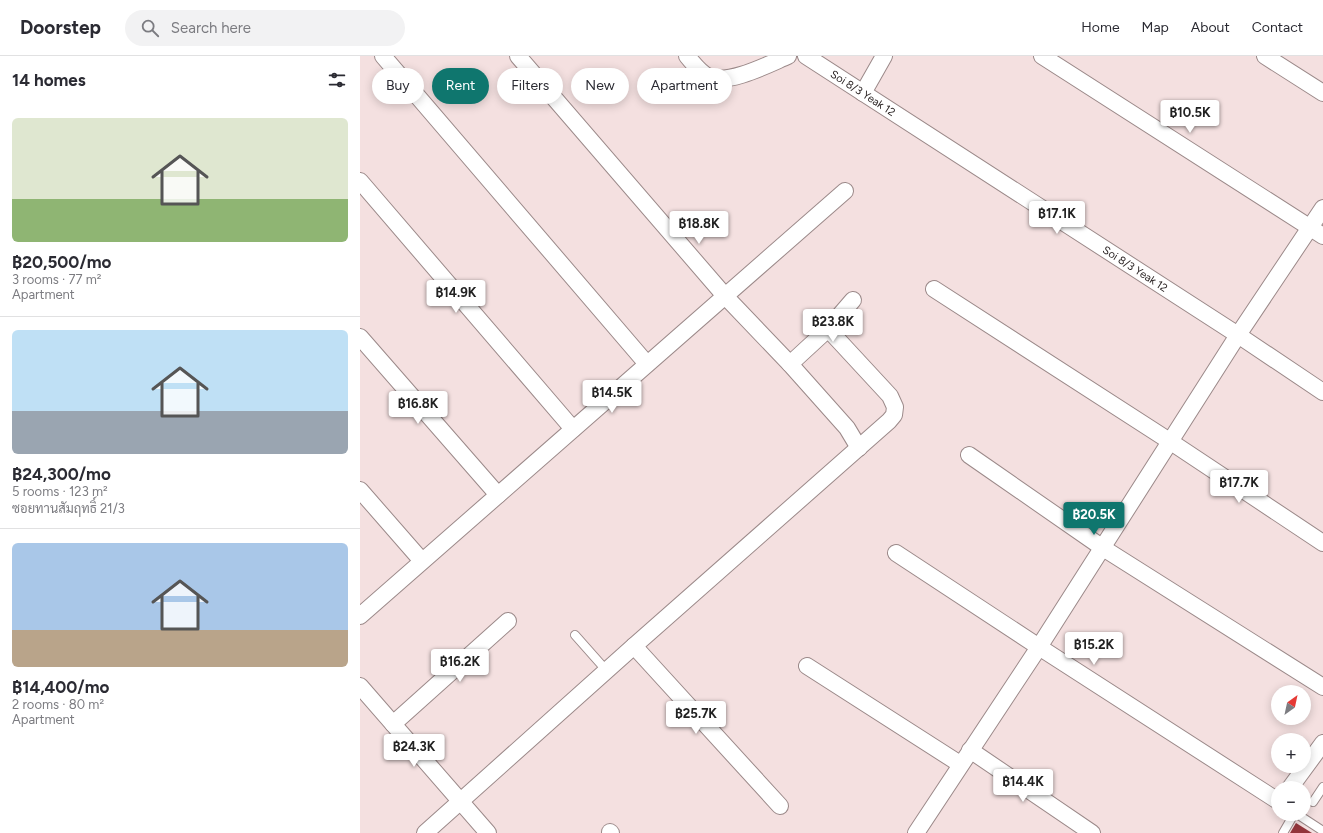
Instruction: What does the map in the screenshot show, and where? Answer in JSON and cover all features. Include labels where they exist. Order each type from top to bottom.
[{"type":"street","points":[[383,56],[647,364]]},
{"type":"street","points":[[518,56],[725,296],[790,364],[847,428],[859,448]]},
{"type":"street","points":[[687,56],[702,72],[709,77],[717,79],[734,78],[788,56]]},
{"type":"street","name":"Soi 8/3 Yeak 12","points":[[806,56],[1238,335],[1323,392]]},
{"type":"street","points":[[863,93],[884,56]]},
{"type":"street","points":[[1042,56],[1316,232]]},
{"type":"street","points":[[1265,56],[1323,93]]},
{"type":"street","points":[[360,181],[573,429]]},
{"type":"street","points":[[360,616],[845,191]]},
{"type":"street","points":[[916,833],[1171,442],[1238,335],[1316,232],[1323,208]]},
{"type":"street","points":[[934,289],[1171,442],[1323,543]]},
{"type":"street","points":[[790,364],[828,329],[853,300]]},
{"type":"street","points":[[425,833],[606,670],[889,422],[894,415],[896,407],[890,396],[828,329]]},
{"type":"street","points":[[360,337],[498,495]]},
{"type":"street","points":[[970,455],[1102,548],[1323,687]]},
{"type":"street","points":[[360,490],[422,561]]},
{"type":"street","points":[[896,552],[1038,647],[1271,797]]},
{"type":"street","points":[[393,724],[508,621]]},
{"type":"street","points":[[634,646],[780,806]]},
{"type":"street","points":[[807,666],[960,764]]},
{"type":"street","points":[[360,686],[488,833]]},
{"type":"street","points":[[1295,781],[1323,743]]},
{"type":"street","points":[[970,750],[1092,833]]},
{"type":"lane","points":[[575,635],[606,670]]},
{"type":"lane","points":[[1313,802],[1323,787]]},
{"type":"lane","points":[[1283,833],[1291,821]]},
{"type":"lane","points":[[1307,821],[1323,831]]},
{"type":"building","points":[[1296,823],[1312,833],[1290,833]]}]
